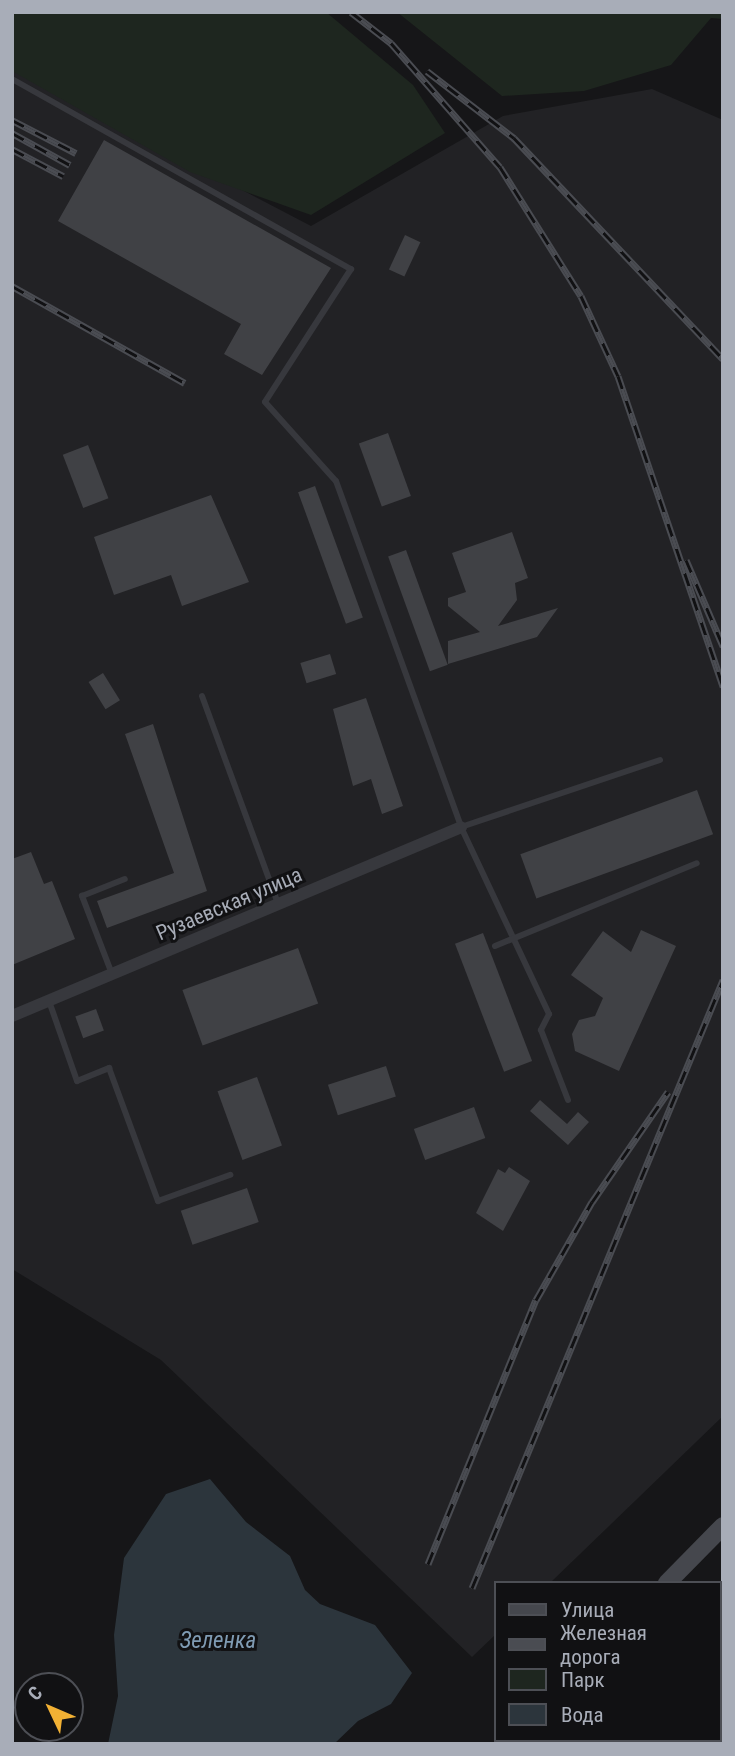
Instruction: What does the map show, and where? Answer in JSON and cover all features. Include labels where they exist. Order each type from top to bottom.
[{"type":"main road","points":[[669,1581],[723,1526]]},
{"type":"street","name":"Рузаевская улица","points":[[12,1016],[461,827]]},
{"type":"lane","points":[[12,79],[351,269],[265,402],[336,481],[461,827],[549,1014],[541,1030],[568,1100]]},
{"type":"lane","points":[[202,696],[278,904]]},
{"type":"lane","points":[[461,827],[660,760]]},
{"type":"lane","points":[[495,946],[697,863]]},
{"type":"lane","points":[[113,974],[82,896],[125,880]]},
{"type":"lane","points":[[49,1001],[77,1081],[109,1068],[158,1201],[229,1175]]},
{"type":"shaded area","points":[[12,70],[311,226],[503,116],[652,89],[723,120],[723,1416],[552,1581],[494,1581],[494,1636],[472,1657],[161,1360],[12,1269]]},
{"type":"shaded area","points":[[721,1732],[723,1744],[592,1744],[721,1742]]},
{"type":"green space","points":[[12,12],[326,12],[413,85],[445,133],[311,215],[190,172],[12,71]]},
{"type":"green space","points":[[397,12],[723,12],[723,19],[711,18],[671,65],[584,91],[502,96]]},
{"type":"water","name":"Зеленка","points":[[210,1479],[246,1522],[290,1556],[305,1590],[320,1604],[375,1625],[412,1673],[391,1704],[358,1721],[334,1744],[108,1744],[118,1696],[114,1635],[124,1558],[166,1494]]},
{"type":"building","points":[[104,140],[331,268],[262,375],[224,354],[241,324],[58,221]]},
{"type":"building","points":[[405,235],[420,242],[404,277],[389,269]]},
{"type":"building","points":[[388,433],[411,496],[382,507],[359,444]]},
{"type":"building","points":[[88,445],[108,498],[83,508],[63,455]]},
{"type":"building","points":[[315,486],[363,618],[346,624],[298,492]]},
{"type":"building","points":[[211,495],[249,582],[182,606],[171,575],[114,595],[94,537]]},
{"type":"building","points":[[512,532],[528,578],[515,583],[517,600],[498,626],[558,608],[537,637],[448,664],[448,641],[480,632],[448,606],[448,598],[466,592],[452,553]]},
{"type":"building","points":[[406,550],[448,665],[430,671],[388,556]]},
{"type":"building","points":[[330,654],[336,674],[306,683],[300,663]]},
{"type":"building","points":[[103,673],[120,700],[106,709],[89,682]]},
{"type":"building","points":[[366,698],[403,806],[382,814],[371,779],[353,786],[333,709]]},
{"type":"building","points":[[153,724],[207,891],[107,928],[97,901],[174,873],[125,734]]},
{"type":"building","points":[[697,790],[713,834],[536,898],[520,854]]},
{"type":"building","points":[[31,852],[44,884],[52,881],[75,939],[12,965],[12,859]]},
{"type":"building","points":[[641,930],[676,946],[619,1071],[575,1051],[572,1034],[579,1020],[595,1016],[603,998],[571,975],[603,931],[631,952]]},
{"type":"building","points":[[483,933],[532,1061],[504,1072],[455,944]]},
{"type":"building","points":[[298,948],[318,1003],[203,1046],[182,990]]},
{"type":"building","points":[[96,1009],[104,1031],[83,1038],[75,1017]]},
{"type":"building","points":[[386,1066],[396,1096],[338,1115],[328,1085]]},
{"type":"building","points":[[257,1077],[282,1146],[243,1160],[218,1091]]},
{"type":"building","points":[[540,1100],[567,1124],[578,1112],[589,1122],[568,1145],[530,1111]]},
{"type":"building","points":[[474,1107],[485,1138],[425,1160],[414,1129]]},
{"type":"building","points":[[509,1167],[530,1181],[503,1231],[476,1213],[498,1169],[505,1173]]},
{"type":"building","points":[[247,1188],[259,1222],[193,1245],[181,1211]]},
{"type":"railway","points":[[351,12],[391,43],[500,167],[581,296],[618,376],[723,687]]},
{"type":"railway","points":[[427,71],[514,138],[723,359]]},
{"type":"railway","points":[[12,120],[76,153]]},
{"type":"railway","points":[[12,133],[70,165]]},
{"type":"railway","points":[[12,149],[63,176]]},
{"type":"railway","points":[[12,286],[185,383]]},
{"type":"railway","points":[[686,560],[723,646]]},
{"type":"railway","points":[[472,1588],[723,980]]},
{"type":"railway","points":[[428,1564],[536,1300],[592,1202],[668,1092]]}]
